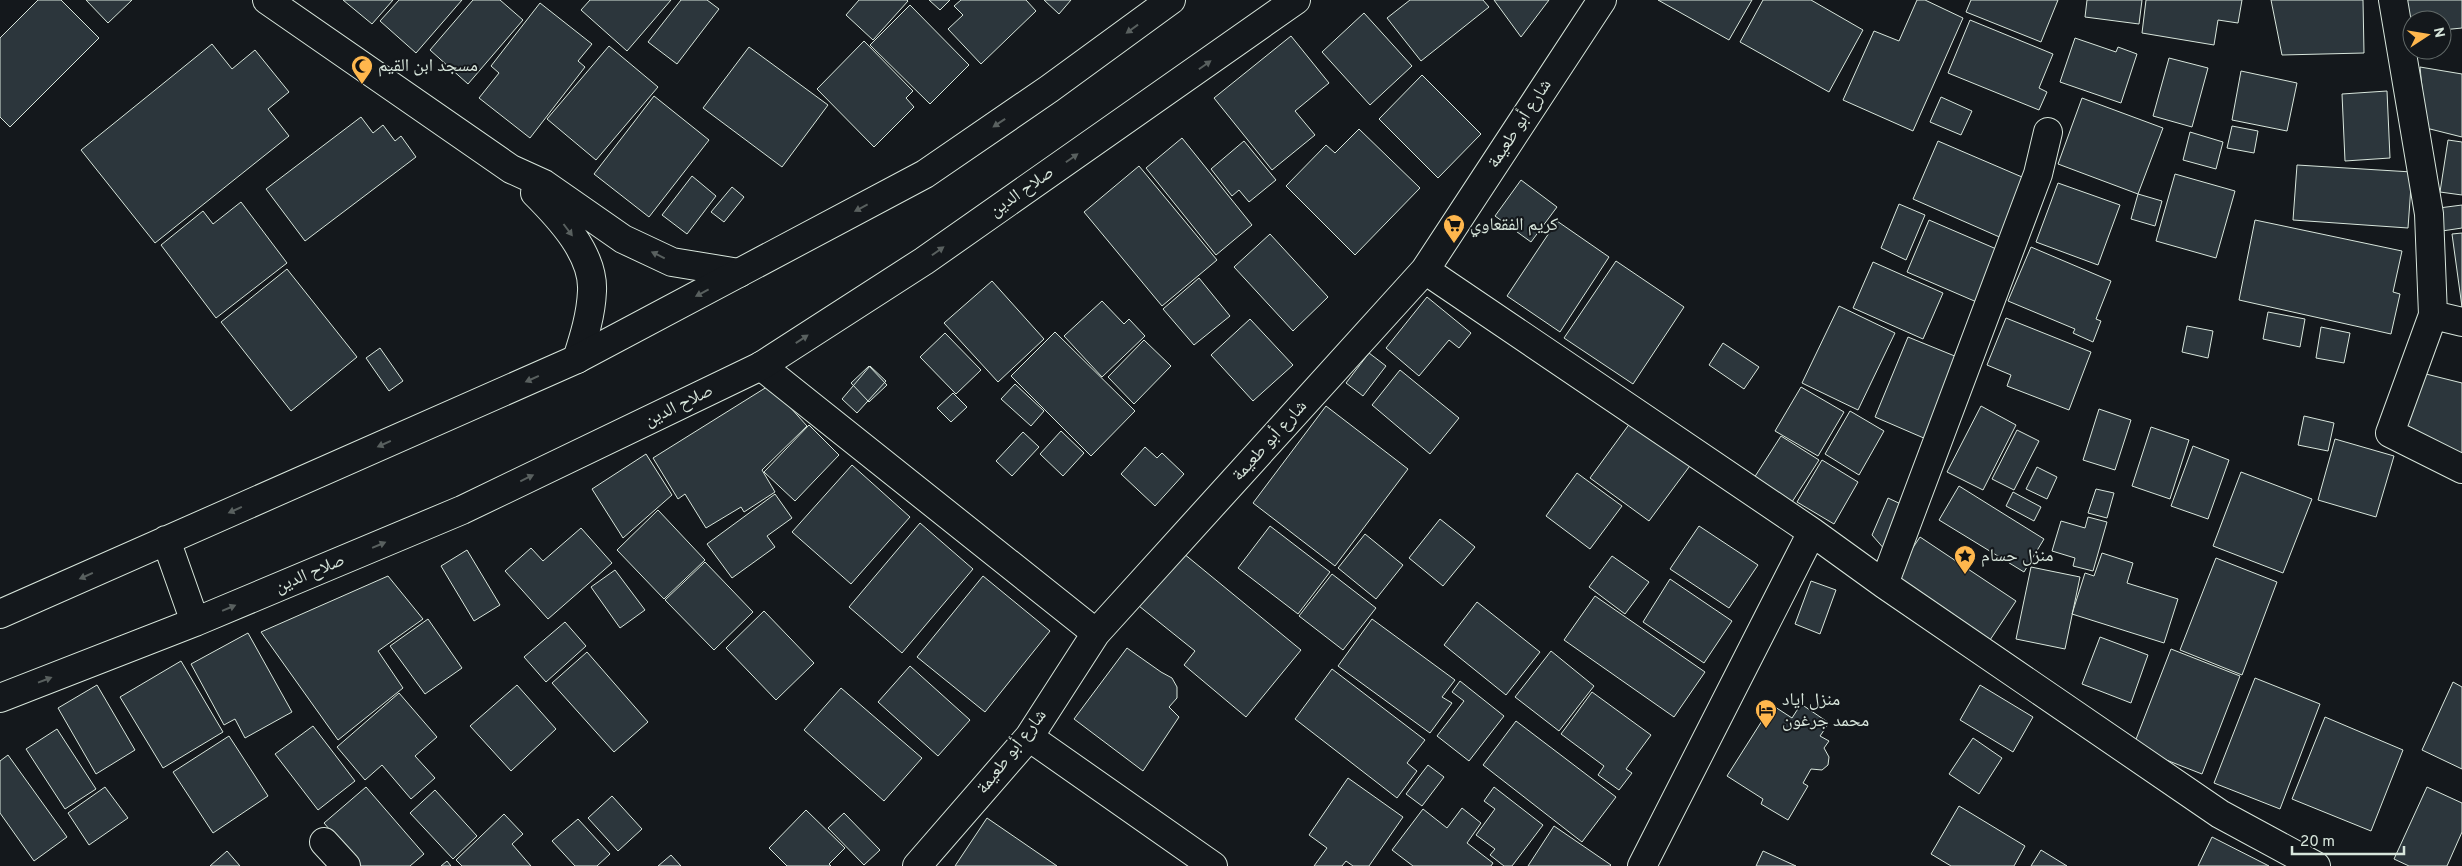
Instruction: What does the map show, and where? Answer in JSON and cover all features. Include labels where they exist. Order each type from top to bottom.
[{"type":"main road","points":[[267,0],[511,168],[544,184],[623,239],[672,262],[739,274]]},
{"type":"main road","points":[[0,614],[577,359],[925,174],[1049,89],[1171,0]]},
{"type":"main road","name":"صلاح الدين","points":[[0,698],[195,622],[462,510],[761,366],[924,260],[1296,0]]},
{"type":"main road","name":"شارع أبو طعيمة","points":[[917,866],[1029,737],[1096,633],[1425,270],[1602,0]]},
{"type":"main road","points":[[2393,0],[2429,214],[2432,315],[2390,433],[2462,470]]},
{"type":"main road","points":[[1884,584],[2038,174],[2048,132]]},
{"type":"main road","points":[[511,168],[560,218],[575,238],[590,271],[593,289],[589,318],[577,359]]},
{"type":"main road","points":[[1425,270],[1812,532],[1884,584],[2220,814],[2316,866]]},
{"type":"main road","points":[[2432,315],[2462,322]]},
{"type":"main road","points":[[761,366],[1096,633]]},
{"type":"main road","points":[[1642,866],[1812,532]]},
{"type":"main road","points":[[166,540],[195,622]]},
{"type":"main road","points":[[1029,737],[1214,866]]},
{"type":"main road","points":[[324,842],[346,866]]},
{"type":"building","points":[[38,0],[61,0],[99,38],[10,127],[0,117],[0,38]]},
{"type":"building","points":[[86,0],[132,0],[108,23]]},
{"type":"building","points":[[343,0],[393,0],[372,24]]},
{"type":"building","points":[[399,0],[462,0],[416,53],[380,21]]},
{"type":"building","points":[[473,0],[500,0],[523,20],[468,84],[430,50]]},
{"type":"building","points":[[590,0],[671,0],[627,51],[581,10]]},
{"type":"building","points":[[681,0],[707,0],[719,9],[677,64],[648,42]]},
{"type":"building","points":[[859,0],[908,1],[873,40],[846,15]]},
{"type":"building","points":[[929,0],[950,0],[940,10]]},
{"type":"building","points":[[961,0],[1026,0],[1036,11],[981,64],[948,29],[963,15],[954,6]]},
{"type":"building","points":[[1044,0],[1071,0],[1059,14]]},
{"type":"building","points":[[1410,0],[1483,0],[1489,7],[1421,61],[1387,18]]},
{"type":"building","points":[[1494,0],[1549,0],[1521,37]]},
{"type":"building","points":[[1658,0],[1752,0],[1729,40]]},
{"type":"building","points":[[1763,0],[1811,0],[1863,30],[1829,92],[1740,42]]},
{"type":"building","points":[[1917,0],[1925,0],[1963,18],[1913,131],[1843,100],[1874,31],[1899,41]]},
{"type":"building","points":[[1971,0],[2058,0],[2041,42],[1966,12]]},
{"type":"building","points":[[2087,0],[2142,0],[2139,24],[2085,17]]},
{"type":"building","points":[[2146,0],[2242,0],[2238,23],[2218,20],[2214,45],[2142,33]]},
{"type":"building","points":[[2271,0],[2363,0],[2364,53],[2282,55]]},
{"type":"building","points":[[2403,0],[2462,0],[2462,28],[2452,29],[2452,10],[2406,10]]},
{"type":"building","points":[[540,3],[592,44],[578,61],[585,67],[530,138],[479,98],[499,73],[491,66]]},
{"type":"building","points":[[910,5],[969,65],[930,104],[870,45]]},
{"type":"building","points":[[1364,13],[1412,66],[1370,105],[1322,52]]},
{"type":"building","points":[[1970,20],[2053,54],[2039,88],[2047,92],[2039,110],[1948,73]]},
{"type":"building","points":[[1291,36],[1329,83],[1295,111],[1315,135],[1272,170],[1214,98]]},
{"type":"building","points":[[2075,38],[2116,52],[2118,47],[2137,54],[2121,103],[2060,82]]},
{"type":"building","points":[[864,41],[913,91],[906,98],[914,107],[874,147],[817,89]]},
{"type":"building","points":[[212,44],[232,69],[255,50],[289,92],[268,109],[289,136],[155,243],[81,150]]},
{"type":"building","points":[[609,46],[658,87],[596,160],[547,119]]},
{"type":"building","points":[[749,47],[828,105],[782,167],[703,108]]},
{"type":"building","points":[[2169,58],[2208,68],[2192,127],[2153,116]]},
{"type":"building","points":[[2420,67],[2462,74],[2462,137],[2426,128]]},
{"type":"building","points":[[2241,71],[2297,83],[2287,131],[2232,120]]},
{"type":"building","points":[[1422,75],[1481,134],[1438,178],[1379,119]]},
{"type":"building","points":[[2387,91],[2390,158],[2345,161],[2342,94]]},
{"type":"building","points":[[654,96],[709,140],[649,217],[594,174]]},
{"type":"building","points":[[1941,97],[1972,111],[1961,135],[1930,122]]},
{"type":"building","points":[[2082,98],[2163,128],[2138,194],[2058,164]]},
{"type":"building","points":[[361,117],[373,133],[383,125],[395,141],[401,136],[416,157],[305,241],[266,189]]},
{"type":"building","points":[[2232,126],[2258,131],[2254,153],[2227,148]]},
{"type":"building","points":[[1359,129],[1420,188],[1355,255],[1286,186],[1326,145],[1335,153]]},
{"type":"building","points":[[2190,132],[2223,142],[2216,169],[2183,160]]},
{"type":"building","points":[[1182,138],[1252,225],[1216,255],[1146,168]]},
{"type":"building","points":[[2448,140],[2462,142],[2462,195],[2440,192]]},
{"type":"building","points":[[1244,141],[1276,180],[1249,202],[1239,190],[1232,196],[1211,169]]},
{"type":"building","points":[[1938,141],[2029,180],[2004,239],[1913,199]]},
{"type":"building","points":[[2297,165],[2412,172],[2408,228],[2293,220]]},
{"type":"building","points":[[1139,166],[1217,260],[1162,306],[1084,212]]},
{"type":"building","points":[[2175,174],[2235,191],[2216,258],[2156,241]]},
{"type":"building","points":[[692,176],[716,196],[687,234],[662,215]]},
{"type":"building","points":[[1521,180],[1557,207],[1531,242],[1495,216]]},
{"type":"building","points":[[2058,183],[2120,205],[2098,265],[2036,242]]},
{"type":"building","points":[[732,187],[744,197],[724,222],[711,212]]},
{"type":"building","points":[[2138,194],[2162,201],[2155,226],[2131,219]]},
{"type":"building","points":[[241,202],[287,263],[216,318],[161,245],[203,211],[213,224]]},
{"type":"building","points":[[1899,204],[1925,215],[1906,260],[1881,248]]},
{"type":"building","points":[[2462,205],[2462,228],[2442,231],[2439,208]]},
{"type":"building","points":[[1929,220],[2001,251],[1979,303],[1907,272]]},
{"type":"building","points":[[2255,220],[2402,251],[2393,292],[2400,294],[2391,334],[2239,300]]},
{"type":"building","points":[[1557,221],[1609,257],[1560,332],[1507,296]]},
{"type":"building","points":[[2462,233],[2462,307],[2452,234]]},
{"type":"building","points":[[1270,234],[1328,297],[1293,331],[1234,267]]},
{"type":"building","points":[[2031,247],[2111,281],[2096,319],[2101,321],[2093,342],[2073,333],[2075,329],[2008,301]]},
{"type":"building","points":[[1616,261],[1684,307],[1633,384],[1564,338]]},
{"type":"building","points":[[1873,262],[1943,293],[1923,339],[1853,308]]},
{"type":"building","points":[[287,269],[357,357],[291,411],[221,322]]},
{"type":"building","points":[[1199,278],[1230,316],[1194,345],[1163,309]]},
{"type":"building","points":[[992,281],[1044,339],[998,382],[944,323]]},
{"type":"building","points":[[1427,297],[1471,333],[1459,348],[1449,340],[1419,376],[1386,348]]},
{"type":"building","points":[[1102,301],[1124,324],[1129,319],[1145,336],[1102,377],[1064,336]]},
{"type":"building","points":[[1839,306],[1895,333],[1858,410],[1802,383]]},
{"type":"building","points":[[2268,312],[2305,319],[2300,347],[2263,339]]},
{"type":"building","points":[[2006,318],[2091,352],[2069,410],[2007,386],[2011,375],[1987,365]]},
{"type":"building","points":[[1250,319],[1293,365],[1253,401],[1211,355]]},
{"type":"building","points":[[2187,326],[2213,331],[2208,358],[2182,352]]},
{"type":"building","points":[[2321,327],[2350,333],[2344,363],[2316,358]]},
{"type":"building","points":[[1055,332],[1135,411],[1091,456],[1011,376]]},
{"type":"building","points":[[945,333],[981,370],[956,394],[920,357]]},
{"type":"building","points":[[1908,337],[1967,361],[1933,442],[1875,417]]},
{"type":"building","points":[[1144,340],[1171,366],[1134,404],[1108,377]]},
{"type":"building","points":[[1723,343],[1759,367],[1744,389],[1709,365]]},
{"type":"building","points":[[380,348],[403,381],[389,391],[366,358]]},
{"type":"building","points":[[1369,353],[1386,366],[1363,396],[1346,383]]},
{"type":"building","points":[[869,366],[887,385],[869,402],[851,383]]},
{"type":"building","points":[[870,366],[886,381],[857,413],[842,399]]},
{"type":"building","points":[[1400,370],[1459,418],[1430,454],[1372,405]]},
{"type":"building","points":[[2418,372],[2462,383],[2462,456],[2401,439]]},
{"type":"building","points":[[1015,384],[1044,411],[1031,426],[1001,399]]},
{"type":"building","points":[[770,385],[807,426],[762,470],[775,492],[744,512],[741,507],[706,528],[685,494],[678,499],[653,458]]},
{"type":"building","points":[[1801,387],[1844,412],[1818,456],[1775,431]]},
{"type":"building","points":[[953,393],[967,407],[951,422],[937,408]]},
{"type":"building","points":[[1326,406],[1408,469],[1335,566],[1253,503]]},
{"type":"building","points":[[1981,406],[2016,425],[1983,490],[1947,472]]},
{"type":"building","points":[[2099,409],[2131,420],[2115,470],[2083,460]]},
{"type":"building","points":[[1850,411],[1884,431],[1859,475],[1825,454]]},
{"type":"building","points":[[2304,416],[2334,423],[2328,451],[2298,445]]},
{"type":"building","points":[[1633,419],[1692,463],[1649,521],[1590,478]]},
{"type":"building","points":[[809,425],[839,455],[795,501],[764,472]]},
{"type":"building","points":[[2151,427],[2189,440],[2170,499],[2132,486]]},
{"type":"building","points":[[2017,430],[2039,441],[2014,490],[1992,479]]},
{"type":"building","points":[[1061,431],[1084,453],[1063,476],[1040,454]]},
{"type":"building","points":[[1023,432],[1039,447],[1012,476],[996,461]]},
{"type":"building","points":[[1781,436],[1819,460],[1792,502],[1754,478]]},
{"type":"building","points":[[2335,439],[2394,456],[2376,517],[2318,500]]},
{"type":"building","points":[[2193,446],[2229,460],[2208,519],[2171,506]]},
{"type":"building","points":[[1145,447],[1157,458],[1162,453],[1184,474],[1155,506],[1121,474]]},
{"type":"building","points":[[646,454],[672,495],[623,538],[592,489]]},
{"type":"building","points":[[1822,460],[1858,482],[1834,524],[1797,502]]},
{"type":"building","points":[[852,465],[910,517],[851,584],[792,532]]},
{"type":"building","points":[[2037,467],[2057,477],[2047,499],[2026,489]]},
{"type":"building","points":[[2241,472],[2312,499],[2283,573],[2213,546]]},
{"type":"building","points":[[1577,473],[1622,506],[1590,549],[1546,516]]},
{"type":"building","points":[[1959,486],[2044,539],[2024,572],[1939,520]]},
{"type":"building","points":[[2096,489],[2114,493],[2107,518],[2088,513]]},
{"type":"building","points":[[2013,492],[2041,507],[2034,521],[2006,506]]},
{"type":"building","points":[[775,494],[792,518],[767,536],[775,547],[732,578],[707,544]]},
{"type":"building","points":[[1888,498],[1916,511],[1893,559],[1872,535]]},
{"type":"building","points":[[658,510],[705,560],[664,599],[617,550]]},
{"type":"building","points":[[2088,517],[2107,522],[2093,571],[2073,566],[2075,558],[2052,551],[2061,521],[2085,528]]},
{"type":"building","points":[[1440,519],[1475,547],[1443,586],[1409,558]]},
{"type":"building","points":[[920,523],[973,569],[902,653],[849,607]]},
{"type":"building","points":[[1270,526],[1330,572],[1298,614],[1238,568]]},
{"type":"building","points":[[1699,526],[1758,565],[1729,608],[1670,569]]},
{"type":"building","points":[[581,528],[612,563],[548,619],[505,571],[531,548],[543,561]]},
{"type":"building","points":[[1365,534],[1403,565],[1376,599],[1338,568]]},
{"type":"building","points":[[1920,537],[2016,601],[1990,640],[1894,576]]},
{"type":"building","points":[[467,550],[500,605],[474,621],[441,566]]},
{"type":"building","points":[[1183,553],[1301,650],[1246,717],[1184,665],[1195,651],[1139,606]]},
{"type":"building","points":[[2102,553],[2133,563],[2127,583],[2178,599],[2164,643],[2072,614],[2085,573],[2094,576]]},
{"type":"building","points":[[1612,556],[1649,582],[1625,614],[1589,587]]},
{"type":"building","points":[[2216,558],[2277,582],[2242,675],[2180,650]]},
{"type":"building","points":[[705,562],[753,612],[714,650],[665,600]]},
{"type":"building","points":[[2031,567],[2080,577],[2065,649],[2016,639]]},
{"type":"building","points":[[615,570],[645,610],[620,628],[591,587]]},
{"type":"building","points":[[1332,574],[1376,608],[1343,650],[1299,616]]},
{"type":"building","points":[[388,576],[423,619],[378,651],[403,688],[338,740],[261,632]]},
{"type":"building","points":[[983,576],[1050,631],[985,712],[917,657]]},
{"type":"building","points":[[1670,579],[1732,621],[1704,663],[1643,622]]},
{"type":"building","points":[[1811,581],[1836,590],[1820,634],[1795,624]]},
{"type":"building","points":[[1595,596],[1705,672],[1674,717],[1564,640]]},
{"type":"building","points":[[1477,602],[1540,652],[1506,695],[1444,645]]},
{"type":"building","points":[[764,611],[814,663],[776,700],[726,648]]},
{"type":"building","points":[[428,619],[462,668],[425,694],[390,646]]},
{"type":"building","points":[[1372,619],[1455,680],[1442,697],[1452,703],[1430,733],[1338,666]]},
{"type":"building","points":[[565,622],[586,646],[546,682],[524,657]]},
{"type":"building","points":[[248,633],[292,712],[245,738],[235,719],[224,725],[191,664]]},
{"type":"building","points":[[2100,637],[2148,655],[2131,703],[2082,684]]},
{"type":"building","points":[[1127,648],[1172,678],[1177,687],[1177,698],[1169,707],[1179,717],[1143,771],[1074,719]]},
{"type":"building","points":[[2171,649],[2240,676],[2202,774],[2133,747]]},
{"type":"building","points":[[1551,651],[1594,686],[1559,731],[1515,697]]},
{"type":"building","points":[[587,652],[648,722],[614,752],[552,683]]},
{"type":"building","points":[[181,661],[223,732],[163,768],[120,697]]},
{"type":"building","points":[[910,666],[970,720],[938,756],[878,702]]},
{"type":"building","points":[[1332,669],[1425,740],[1407,763],[1417,771],[1397,798],[1295,719]]},
{"type":"building","points":[[2255,678],[2320,704],[2280,809],[2214,783]]},
{"type":"building","points":[[1460,681],[1504,716],[1469,761],[1437,736],[1464,701],[1452,692]]},
{"type":"building","points":[[2453,682],[2462,687],[2462,769],[2422,750]]},
{"type":"building","points":[[97,685],[135,750],[96,774],[58,708]]},
{"type":"building","points":[[517,685],[556,729],[511,771],[470,726]]},
{"type":"building","points":[[1980,685],[2033,717],[2013,752],[1960,720]]},
{"type":"building","points":[[841,688],[922,758],[884,801],[804,730]]},
{"type":"building","points":[[1592,692],[1651,735],[1626,769],[1632,773],[1619,790],[1598,775],[1604,766],[1561,734]]},
{"type":"building","points":[[399,693],[437,737],[415,756],[435,778],[411,799],[382,765],[365,780],[337,747]]},
{"type":"building","points":[[1801,704],[1829,723],[1820,736],[1829,741],[1824,748],[1829,757],[1828,765],[1822,770],[1811,769],[1803,783],[1808,786],[1788,820],[1761,804],[1763,799],[1727,776],[1772,705],[1792,718]]},
{"type":"building","points":[[2325,717],[2403,750],[2371,831],[2292,799]]},
{"type":"building","points":[[1516,721],[1616,797],[1582,842],[1483,765]]},
{"type":"building","points":[[313,726],[355,781],[318,810],[275,754]]},
{"type":"building","points":[[57,729],[96,789],[65,809],[26,749]]},
{"type":"building","points":[[229,736],[268,796],[213,833],[173,772]]},
{"type":"building","points":[[1973,738],[2002,758],[1979,794],[1949,774]]},
{"type":"building","points":[[8,755],[67,837],[34,861],[0,813],[0,761]]},
{"type":"building","points":[[1428,765],[1444,777],[1422,806],[1406,794]]},
{"type":"building","points":[[1348,778],[1403,817],[1369,866],[1353,866],[1346,861],[1342,866],[1314,866],[1327,848],[1309,835]]},
{"type":"building","points":[[105,787],[128,818],[89,845],[68,813]]},
{"type":"building","points":[[366,787],[424,854],[410,866],[361,866],[324,823]]},
{"type":"building","points":[[1494,787],[1543,825],[1512,866],[1504,866],[1490,855],[1495,849],[1476,835],[1495,809],[1484,801]]},
{"type":"building","points":[[2427,787],[2462,803],[2462,832],[2447,866],[2409,866],[2394,859]]},
{"type":"building","points":[[435,790],[477,836],[453,859],[410,813]]},
{"type":"building","points":[[612,796],[642,829],[618,851],[588,818]]},
{"type":"building","points":[[1959,806],[2025,846],[2014,866],[1951,866],[1931,854]]},
{"type":"building","points":[[1462,808],[1481,823],[1467,843],[1493,863],[1491,866],[1413,866],[1392,850],[1423,809],[1447,828]]},
{"type":"building","points":[[806,810],[845,848],[829,864],[831,866],[787,866],[769,848]]},
{"type":"building","points":[[844,813],[880,850],[864,865],[828,828]]},
{"type":"building","points":[[504,814],[523,834],[512,844],[531,866],[462,866],[456,860]]},
{"type":"building","points":[[987,818],[1057,866],[955,866]]},
{"type":"building","points":[[578,819],[610,854],[597,866],[575,866],[552,841]]},
{"type":"building","points":[[1554,826],[1611,865],[1528,866]]},
{"type":"building","points":[[2212,837],[2269,866],[2198,866]]},
{"type":"building","points":[[2041,850],[2067,866],[2031,866]]},
{"type":"building","points":[[227,851],[240,866],[210,866]]},
{"type":"building","points":[[1763,851],[1796,866],[1756,866]]},
{"type":"building","points":[[671,855],[681,866],[658,866]]},
{"type":"building","points":[[447,861],[451,866],[441,866]]},
{"type":"place","name":"مسجد ابن القيم","points":[[362,85]]},
{"type":"place","name":"كريم الفقعاوي","points":[[1454,244]]},
{"type":"place","name":"منزل حسام","points":[[1965,575]]},
{"type":"place","name":"منزل اياد محمد جرغون","points":[[1766,729]]}]
